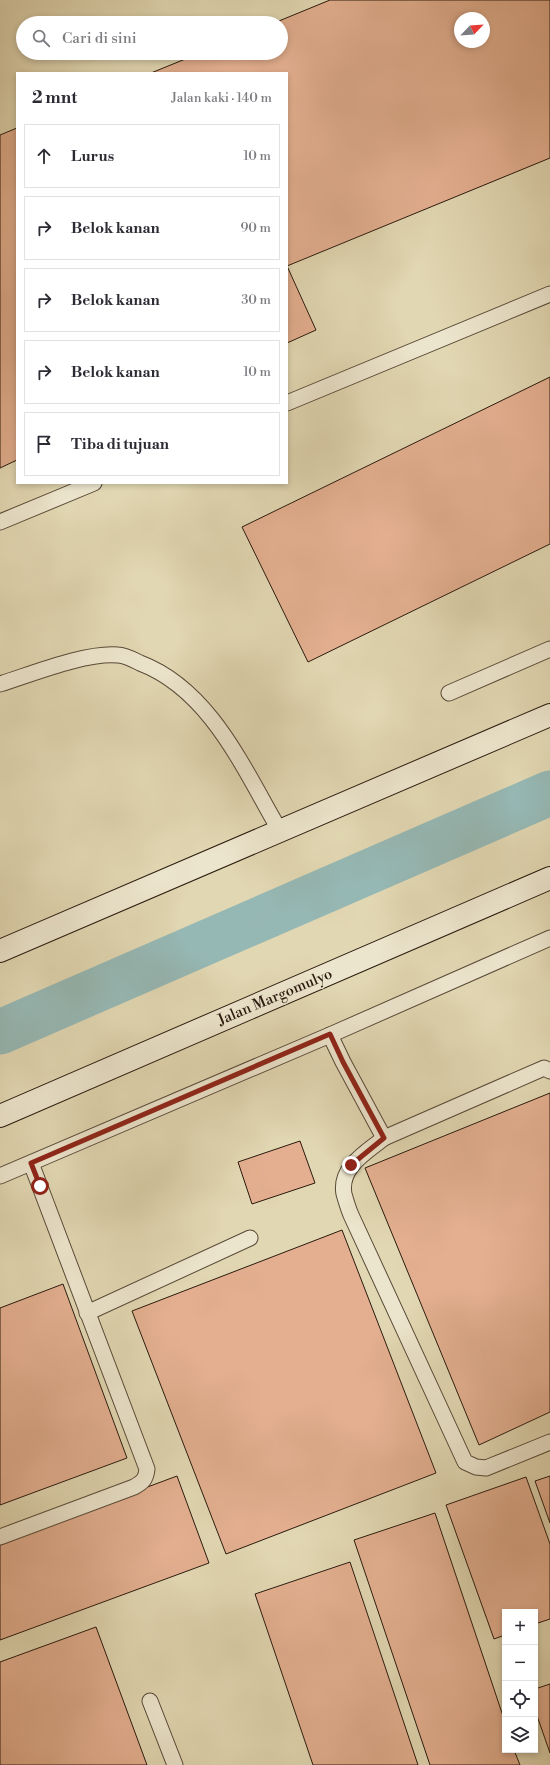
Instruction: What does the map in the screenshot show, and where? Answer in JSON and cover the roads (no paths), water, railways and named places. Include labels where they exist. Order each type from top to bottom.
[{"type":"main road","points":[[0,951],[550,715]]},
{"type":"main road","name":"Jalan Margomulyo","points":[[0,1116],[550,878]]},
{"type":"lane","points":[[288,403],[550,294]]},
{"type":"lane","points":[[0,522],[92,484]]},
{"type":"lane","points":[[450,693],[550,649]]},
{"type":"lane","points":[[0,684],[92,656],[119,655],[155,669],[183,690],[215,722],[280,831]]},
{"type":"lane","points":[[0,1176],[550,938]]},
{"type":"lane","points":[[330,1034],[343,1062],[384,1138]]},
{"type":"lane","points":[[550,1071],[544,1068],[384,1138],[351,1165],[344,1179],[344,1192],[351,1215],[465,1462],[476,1467],[486,1468],[550,1442]]},
{"type":"lane","points":[[0,1537],[134,1487],[142,1483],[146,1477],[147,1469],[31,1163]]},
{"type":"lane","points":[[87,1313],[250,1238]]},
{"type":"lane","points":[[150,1700],[175,1765]]},
{"type":"waterway","points":[[0,1032],[550,793]]}]
